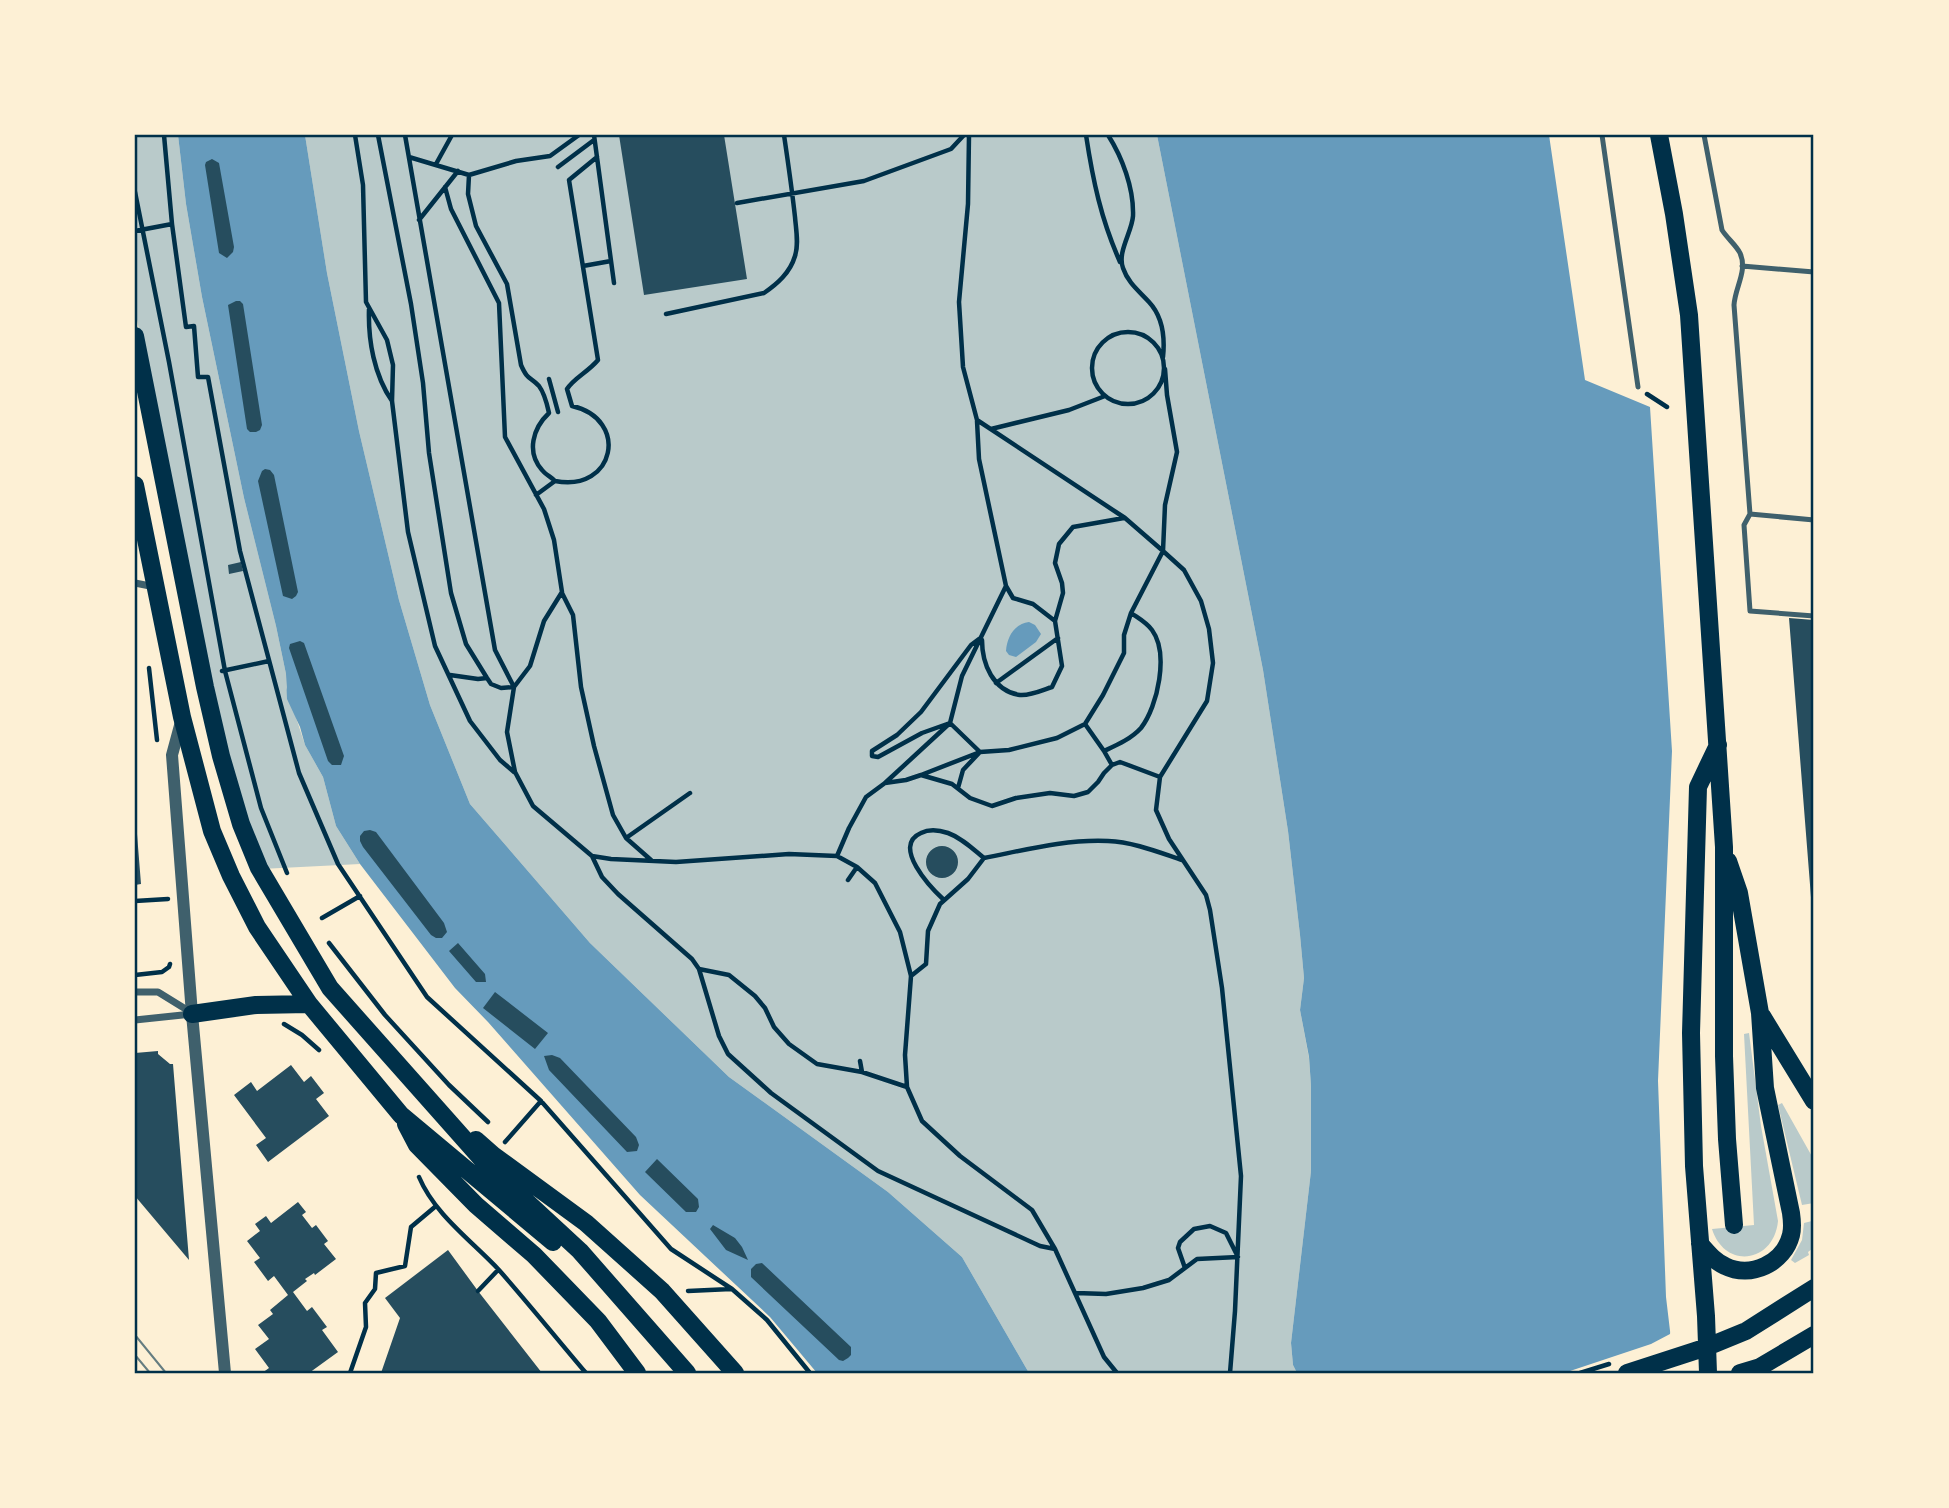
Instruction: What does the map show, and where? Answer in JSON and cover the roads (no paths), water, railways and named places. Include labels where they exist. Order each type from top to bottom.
[{"type":"main road","points":[[1659,135],[1689,315],[1724,847],[1724,1055],[1734,1226]]},
{"type":"main road","points":[[135,336],[221,756],[241,824],[259,868],[330,988],[423,1096],[488,1166],[580,1251],[687,1373]]},
{"type":"main road","points":[[135,485],[182,717],[212,831],[230,876],[270,948],[309,1004],[401,1115],[621,1297]]},
{"type":"main road","points":[[1708,1373],[1694,1166],[1691,1046],[1698,787],[1718,744]]},
{"type":"main road","points":[[1700,1244],[1713,1259],[1724,1266],[1738,1270],[1754,1270],[1775,1259],[1785,1248],[1791,1236],[1792,1224],[1765,1088],[1760,1013],[1739,893],[1724,847]]},
{"type":"main road","points":[[192,1014],[256,1006],[309,1004]]},
{"type":"main road","points":[[1760,1013],[1814,1101]]},
{"type":"main road","points":[[423,1096],[493,1155],[586,1223],[662,1291],[735,1373]]},
{"type":"main road","points":[[401,1115],[417,1145],[476,1205],[534,1255],[598,1321],[637,1373]]},
{"type":"main road","points":[[1627,1373],[1707,1347],[1746,1331],[1814,1288]]},
{"type":"main road","points":[[1740,1373],[1760,1367],[1814,1335]]},
{"type":"street","points":[[135,583],[155,587]]},
{"type":"street","points":[[182,717],[172,755],[192,1014],[225,1373]]},
{"type":"street","points":[[135,992],[159,992],[192,1014]]},
{"type":"street","points":[[135,1020],[192,1014]]},
{"type":"lane","points":[[1602,135],[1638,387]]},
{"type":"lane","points":[[1704,135],[1722,230],[1741,254],[1742,273],[1734,304],[1750,514],[1744,525],[1750,611],[1814,616]]},
{"type":"lane","points":[[1742,266],[1814,272]]},
{"type":"lane","points":[[1750,514],[1814,520]]},
{"type":"water","points":[[178,135],[305,135],[327,273],[359,431],[399,600],[430,705],[470,804],[590,943],[729,1077],[888,1192],[962,1257],[1029,1373],[817,1373],[770,1317],[640,1195],[455,988],[360,864],[336,826],[323,777],[305,745],[287,699],[286,674],[276,626],[244,498],[202,297],[186,204]]},
{"type":"water","points":[[1157,135],[1549,135],[1585,380],[1650,407],[1672,751],[1658,1081],[1666,1297],[1675,1373],[1297,1373],[1293,1365],[1291,1343],[1311,1171],[1311,1086],[1309,1057],[1300,1010],[1304,978],[1300,935],[1288,831],[1263,670]]},
{"type":"water","points":[[1029,622],[1035,625],[1041,634],[1036,642],[1016,657],[1009,655],[1006,651],[1012,632],[1019,625]]},
{"type":"tram line","points":[[135,1335],[166,1373]]},
{"type":"tram line","points":[[135,1355],[150,1373]]}]
